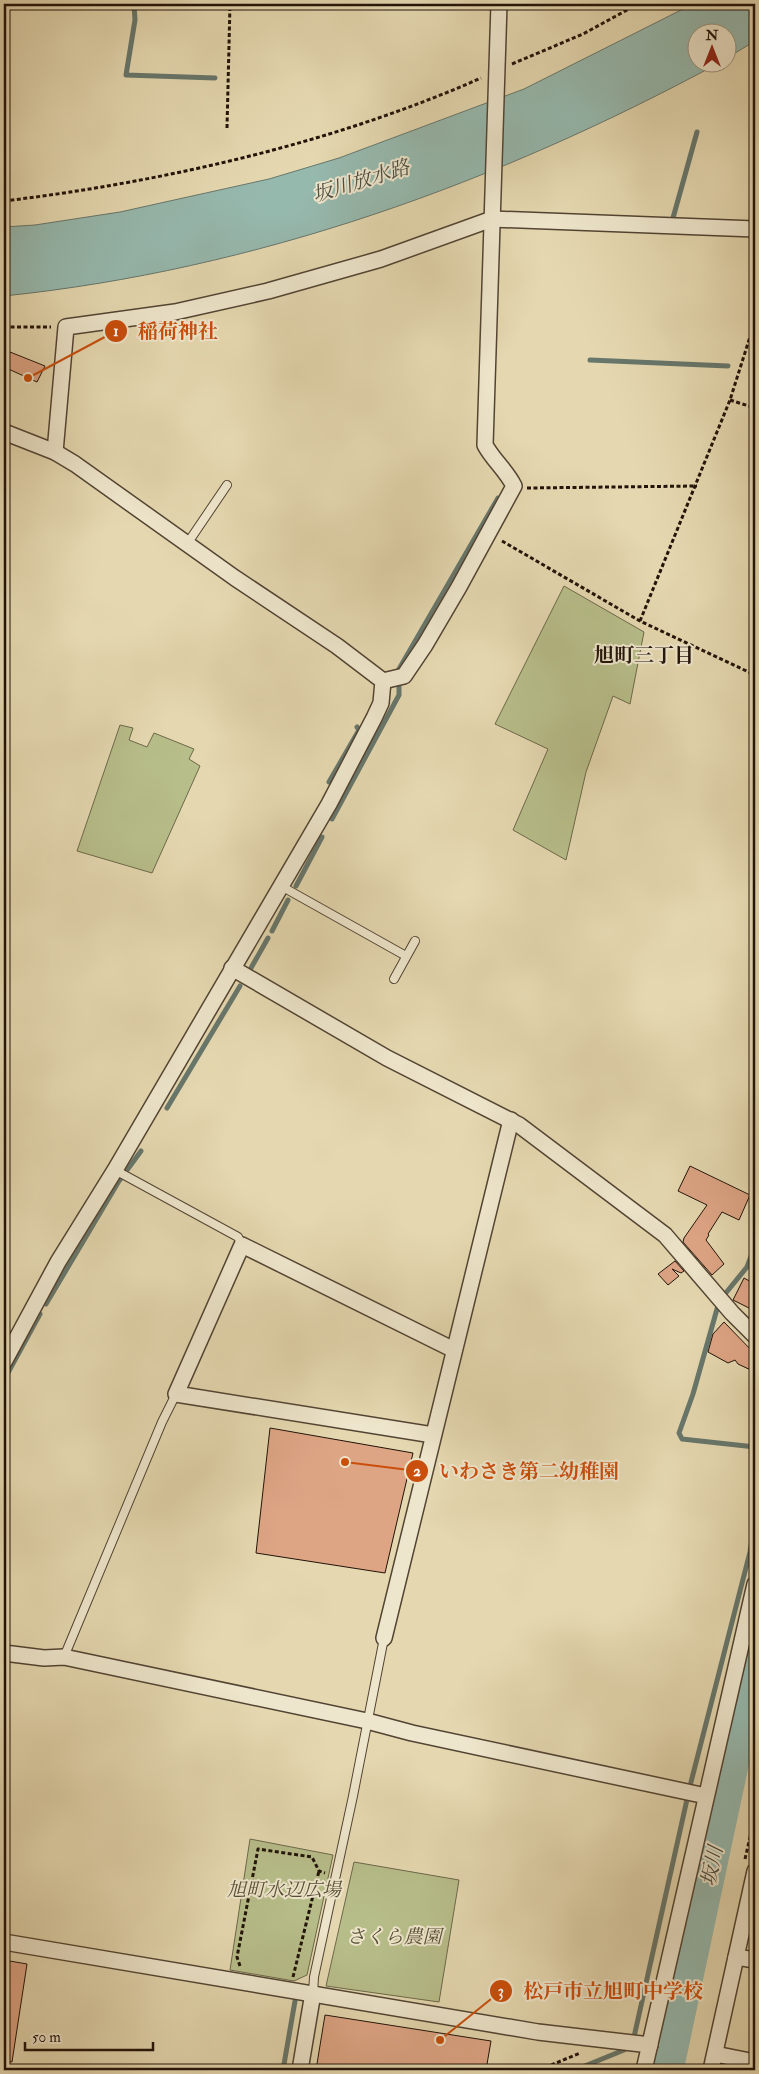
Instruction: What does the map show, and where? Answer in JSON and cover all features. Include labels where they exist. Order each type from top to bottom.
[{"type":"street","points":[[383,681],[404,676],[425,646],[514,486],[509,475],[491,456],[485,445],[499,4]]},
{"type":"street","points":[[55,452],[66,327],[175,312],[268,292],[381,259],[492,217],[755,229]]},
{"type":"street","points":[[4,432],[55,452],[115,491],[235,578],[337,646],[383,681]]},
{"type":"street","points":[[5,1357],[58,1262],[115,1170],[328,804],[381,703],[383,681]]},
{"type":"street","points":[[232,968],[387,1058],[511,1120],[665,1235],[732,1314],[755,1336]]},
{"type":"street","points":[[384,1638],[511,1120]]},
{"type":"street","points":[[433,1435],[176,1394],[242,1245],[454,1350]]},
{"type":"street","points":[[644,2070],[645,2044],[695,1794],[755,1584]]},
{"type":"street","points":[[4,1653],[44,1658],[64,1657],[367,1720],[412,1733],[695,1794]]},
{"type":"street","points":[[711,2070],[755,1871]]},
{"type":"street","points":[[4,1942],[538,2032],[645,2044]]},
{"type":"street","points":[[736,1957],[755,1960]]},
{"type":"street","points":[[300,2070],[313,1993]]},
{"type":"street","points":[[715,2054],[755,2062]]},
{"type":"lane","points":[[187,544],[227,485]]},
{"type":"lane","points":[[281,886],[406,956]]},
{"type":"lane","points":[[394,979],[415,941]]},
{"type":"lane","points":[[115,1170],[238,1237],[242,1245]]},
{"type":"lane","points":[[64,1657],[162,1422],[176,1394]]},
{"type":"lane","points":[[313,1993],[384,1638]]},
{"type":"path","points":[[227,128],[230,4]]},
{"type":"path","points":[[4,201],[56,195],[142,179],[258,153],[372,120],[434,98],[583,34],[638,4]]},
{"type":"path","points":[[640,621],[697,486],[730,400],[755,321]]},
{"type":"path","points":[[4,327],[66,327]]},
{"type":"path","points":[[730,400],[755,408]]},
{"type":"path","points":[[513,488],[697,486]]},
{"type":"path","points":[[487,534],[640,621],[755,675]]},
{"type":"path","points":[[249,1968],[240,1966],[238,1957],[258,1849],[312,1857],[319,1871],[293,1977],[285,1975]]},
{"type":"path","points":[[319,1871],[336,1875]]},
{"type":"path","points":[[539,2070],[586,2051]]},
{"type":"green space","points":[[564,586],[644,632],[630,704],[613,696],[586,772],[566,860],[513,830],[548,749],[495,724]]},
{"type":"green space","points":[[120,725],[133,728],[129,740],[147,747],[154,733],[194,749],[189,759],[200,766],[152,873],[77,851]]},
{"type":"green space","name":"旭町水辺広場","points":[[250,1839],[333,1855],[307,1975],[294,1981],[230,1970]]},
{"type":"green space","name":"さくら農園","points":[[354,1862],[459,1880],[439,2002],[326,1986]]},
{"type":"water","name":"坂川放水路","points":[[684,4],[755,4],[755,41],[736,53],[736,22],[686,22],[686,72],[701,72],[635,106],[549,146],[462,183],[373,215],[191,266],[98,283],[4,296],[4,227],[35,225],[120,212],[269,179],[339,158],[524,89],[685,8]]},
{"type":"building","points":[[10,352],[45,366],[37,382],[4,367]]},
{"type":"building","points":[[690,1166],[750,1195],[739,1220],[722,1212],[708,1234],[706,1240],[724,1264],[712,1275],[683,1242],[707,1205],[678,1191]]},
{"type":"building","points":[[675,1261],[684,1271],[681,1273],[672,1269],[679,1276],[668,1285],[658,1274]]},
{"type":"building","points":[[744,1278],[755,1284],[755,1311],[733,1300]]},
{"type":"building","points":[[724,1322],[755,1354],[755,1372],[738,1364],[735,1360],[728,1363],[708,1352],[713,1334]]},
{"type":"building","points":[[270,1428],[413,1453],[385,1573],[256,1553]]},
{"type":"building","points":[[4,1960],[27,1964],[12,2062],[4,2061]]},
{"type":"building","points":[[325,2015],[491,2041],[486,2070],[316,2070]]},
{"type":"waterway","points":[[134,4],[135,20],[126,75],[215,78]]},
{"type":"waterway","points":[[673,218],[697,132]]},
{"type":"waterway","points":[[590,360],[728,366]]},
{"type":"waterway","points":[[332,819],[399,695],[399,669],[498,498]]},
{"type":"waterway","points":[[329,782],[359,730],[357,727]]},
{"type":"waterway","points":[[296,886],[322,837]]},
{"type":"waterway","points":[[272,931],[288,900]]},
{"type":"waterway","points":[[251,968],[268,938]]},
{"type":"waterway","points":[[167,1108],[240,986]]},
{"type":"waterway","points":[[46,1304],[119,1181],[141,1151]]},
{"type":"waterway","points":[[755,1246],[747,1267],[725,1294],[717,1309],[693,1394],[679,1433],[682,1439],[755,1447]]},
{"type":"waterway","points":[[4,1380],[40,1314]]},
{"type":"waterway","points":[[575,2070],[624,2050],[634,2037],[690,1786],[750,1552],[755,1521]]},
{"type":"waterway","name":"坂川","points":[[668,2070],[755,1662]]},
{"type":"waterway","points":[[283,2070],[295,2001]]},
{"type":"place","name":"稲荷神社","points":[[28,378]]},
{"type":"place","name":"いわさき第二幼稚園","points":[[345,1462]]},
{"type":"place","name":"松戸市立旭町中学校","points":[[440,2040]]},
{"type":"district","name":"旭町三丁目","points":[[644,655]]}]
